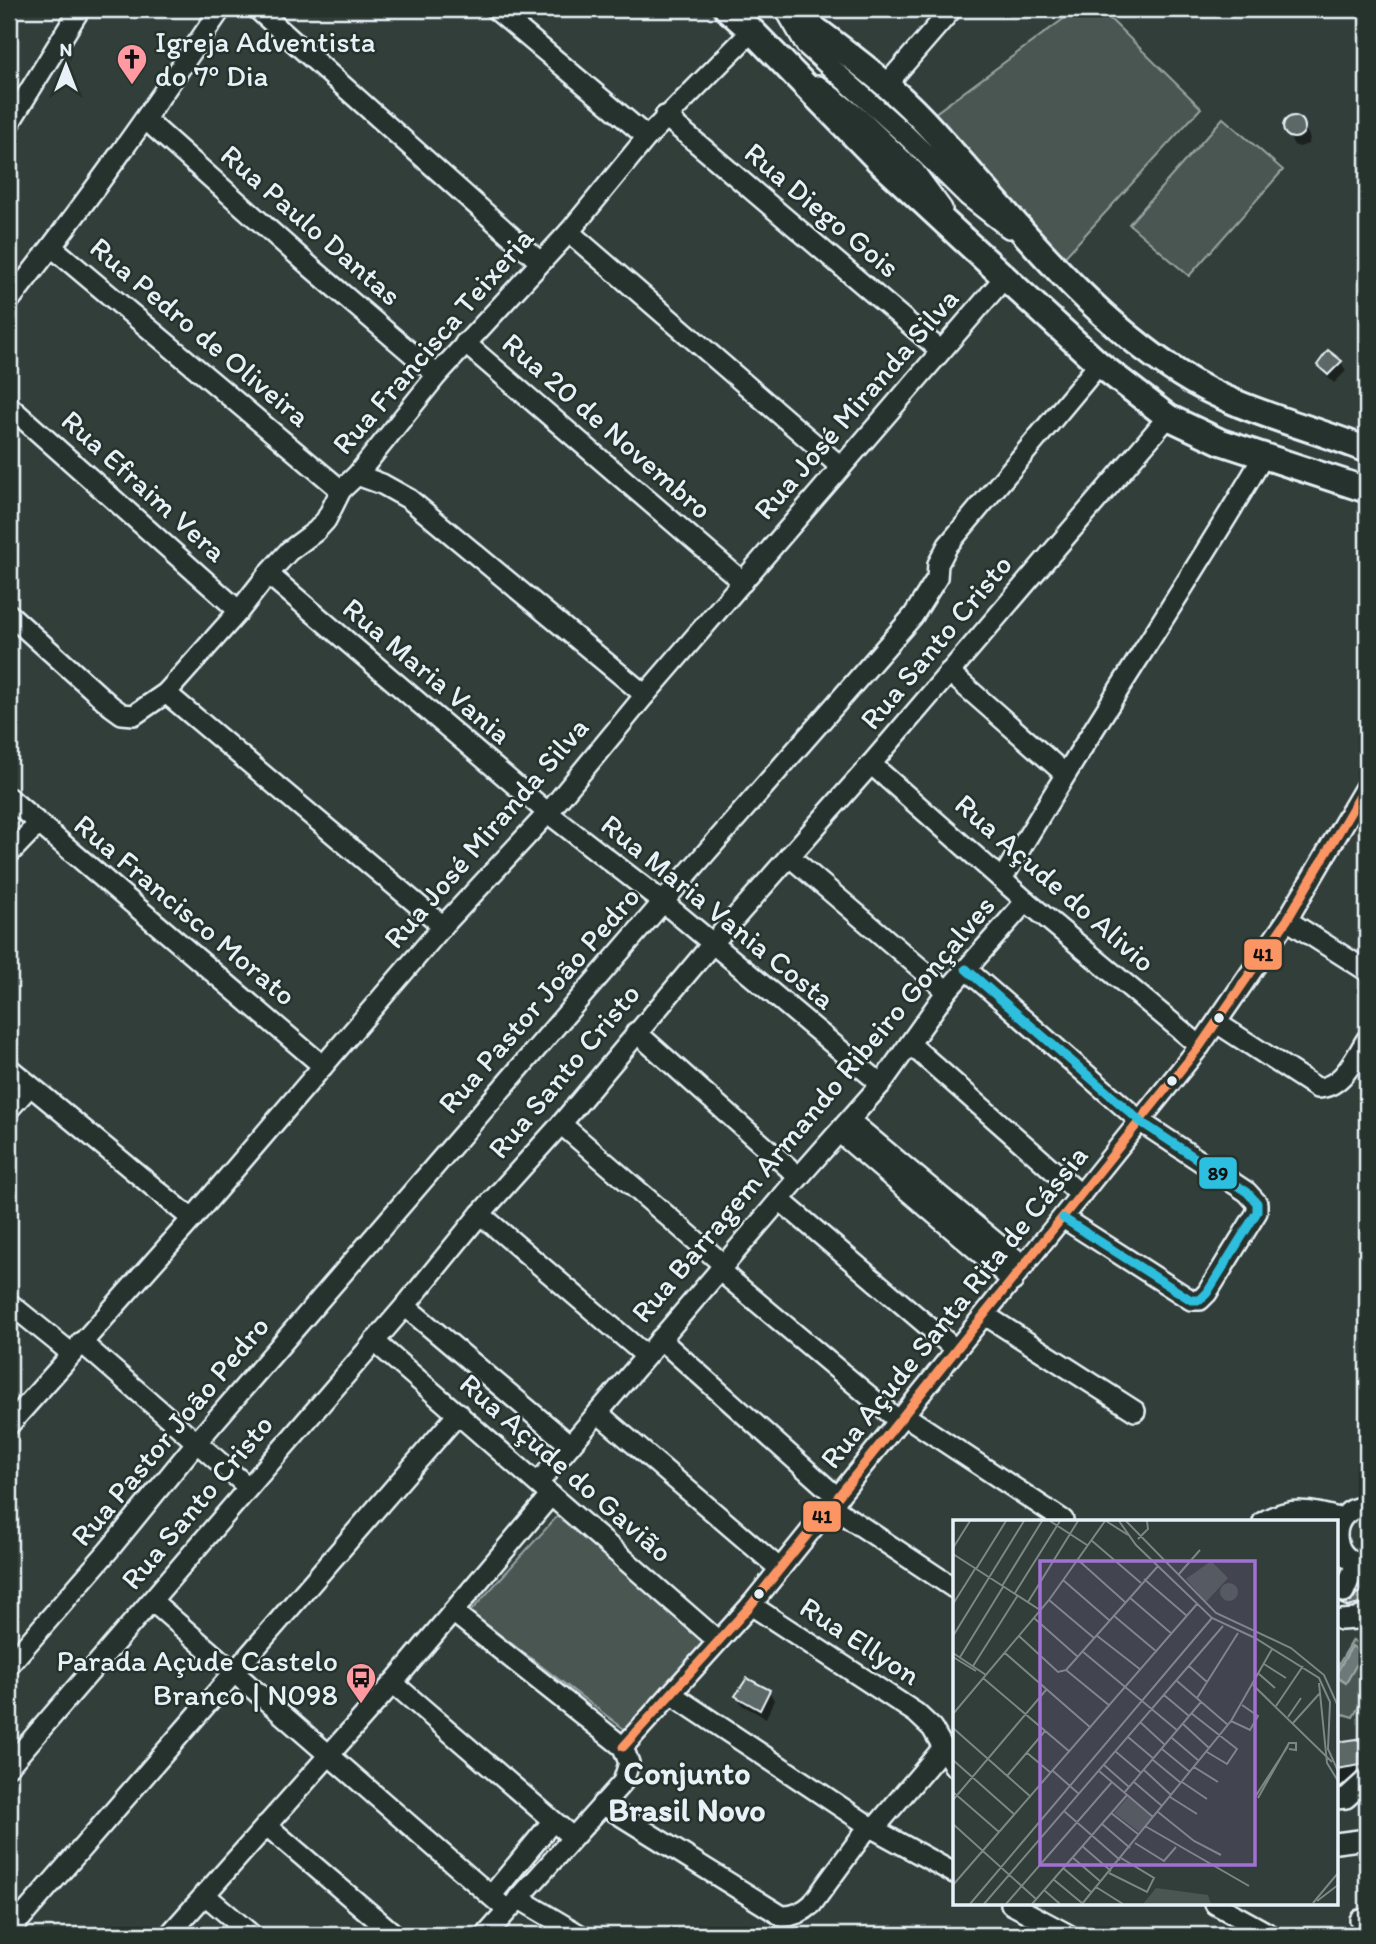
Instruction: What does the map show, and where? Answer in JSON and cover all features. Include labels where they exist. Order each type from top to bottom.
[{"type":"main road","points":[[727,9],[752,31],[879,161],[963,239],[1099,364],[1168,417],[1221,442],[1367,490]]},
{"type":"main road","points":[[787,9],[887,85],[923,120],[1045,257],[1122,333],[1203,388],[1367,450]]},
{"type":"street","points":[[9,124],[80,9]]},
{"type":"street","points":[[9,301],[146,120],[221,9]]},
{"type":"street","points":[[257,9],[540,262]]},
{"type":"street","points":[[495,9],[647,137]]},
{"type":"street","points":[[787,9],[806,45],[968,196],[1045,257]]},
{"type":"street","points":[[887,85],[952,9]]},
{"type":"street","name":"Rua Francisca Teixeria","points":[[9,614],[122,714],[140,713],[166,693],[289,551],[321,526],[341,490],[357,475],[437,374],[569,232],[665,116],[752,31]]},
{"type":"street","name":"Rua Diego Gois","points":[[665,116],[940,350]]},
{"type":"street","name":"Rua Paulo Dantas","points":[[146,120],[313,269],[437,374]]},
{"type":"street","points":[[569,232],[841,467]]},
{"type":"street","name":"Rua Pedro de Oliveira","points":[[52,247],[341,490]]},
{"type":"street","name":"Rua José Miranda Silva","points":[[9,1425],[192,1219],[443,926],[548,813],[645,695],[1005,277]]},
{"type":"street","name":"Rua 20 de Novembro","points":[[465,343],[743,582]]},
{"type":"street","name":"Rua Pastor João Pedro","points":[[9,1665],[108,1551],[196,1443],[913,616],[937,578],[939,564],[948,545],[1099,364]]},
{"type":"street","name":"Rua Efraim Vera","points":[[9,406],[239,611]]},
{"type":"street","name":"Rua Santo Cristo","points":[[9,1766],[405,1306],[480,1214],[561,1124],[636,1032],[871,764],[1168,417]]},
{"type":"street","points":[[1003,878],[1064,773],[1164,619],[1263,457]]},
{"type":"street","points":[[357,475],[382,484],[409,499],[645,695]]},
{"type":"street","name":"Rua Maria Vania","points":[[268,574],[548,813]]},
{"type":"street","points":[[949,672],[1064,773]]},
{"type":"street","points":[[166,693],[443,926]]},
{"type":"street","name":"Rua Açude do Alivio","points":[[871,764],[1026,901],[1200,1046]]},
{"type":"street","name":"Rua Açude Santa Rita de Cássia","points":[[622,1747],[751,1605],[955,1349],[1141,1122],[1217,1023],[1287,920],[1365,793]]},
{"type":"street","name":"Rua Francisco Morato","points":[[9,798],[323,1066]]},
{"type":"street","name":"Rua Maria Vania Costa","points":[[548,813],[663,902],[881,1084]]},
{"type":"street","points":[[9,854],[38,824]]},
{"type":"street","points":[[789,856],[947,991]]},
{"type":"street","name":"Rua Barragem Armando Ribeiro Gonçalves","points":[[169,1935],[453,1612],[544,1489],[570,1445],[845,1127],[881,1084],[947,991],[1026,901]]},
{"type":"street","points":[[1287,920],[1367,971]]},
{"type":"street","points":[[966,969],[1141,1122],[1247,1192],[1257,1203],[1257,1212],[1200,1300],[1184,1298],[1063,1219]]},
{"type":"street","points":[[1217,1023],[1317,1088],[1325,1088],[1340,1080],[1367,1038]]},
{"type":"street","points":[[636,1032],[799,1177]]},
{"type":"street","points":[[910,1044],[1082,1195]]},
{"type":"street","points":[[9,1068],[192,1219]]},
{"type":"street","points":[[9,1109],[30,1086]]},
{"type":"street","points":[[561,1124],[721,1268],[901,1418],[1063,1520]]},
{"type":"street","points":[[845,1127],[1019,1274]]},
{"type":"street","points":[[780,1200],[955,1349]]},
{"type":"street","points":[[480,1214],[645,1356]]},
{"type":"street","points":[[9,1303],[76,1348],[248,1487]]},
{"type":"street","points":[[405,1306],[570,1445]]},
{"type":"street","points":[[985,1315],[1135,1411]]},
{"type":"street","points":[[660,1339],[835,1502],[953,1587]]},
{"type":"street","name":"Rua Açude do Gavião","points":[[374,1341],[718,1640]]},
{"type":"street","points":[[9,1932],[458,1413]]},
{"type":"street","points":[[598,1413],[780,1569]]},
{"type":"street","points":[[1338,1529],[1341,1519],[1355,1508],[1367,1506]]},
{"type":"street","points":[[1267,1520],[1300,1510],[1341,1519]]},
{"type":"street","points":[[1338,1545],[1348,1559],[1364,1568],[1340,1611],[1356,1619],[1367,1614]]},
{"type":"street","points":[[152,1601],[491,1896],[580,1935]]},
{"type":"street","name":"Rua Ellyon","points":[[751,1605],[916,1713],[932,1728],[953,1765]]},
{"type":"street","points":[[453,1612],[622,1747],[629,1763],[625,1777],[486,1935]]},
{"type":"street","points":[[393,1683],[572,1837]]},
{"type":"street","points":[[671,1694],[872,1828],[953,1872]]},
{"type":"street","points":[[602,1804],[782,1916],[799,1913],[812,1903],[872,1828],[942,1749]]},
{"type":"street","points":[[1338,1799],[1346,1798],[1367,1779]]},
{"type":"street","points":[[491,1896],[552,1822]]},
{"type":"street","points":[[266,1825],[395,1935]]},
{"type":"street","points":[[1338,1843],[1367,1839]]},
{"type":"street","points":[[204,1894],[252,1935]]},
{"type":"street","points":[[1015,1906],[1069,1935]]},
{"type":"street","points":[[1219,1906],[1270,1935]]},
{"type":"shaded area","points":[[1077,9],[1100,9],[1201,108],[1062,260],[934,114]]},
{"type":"shaded area","points":[[1223,118],[1283,170],[1189,276],[1129,224]]},
{"type":"shaded area","points":[[563,1510],[711,1637],[628,1732],[470,1612]]},
{"type":"shaded area","points":[[1353,1640],[1367,1649],[1367,1692],[1353,1717],[1343,1714],[1338,1723],[1338,1666]]},
{"type":"shaded area","points":[[1352,1646],[1363,1653],[1346,1683],[1338,1678],[1338,1670]]},
{"type":"building","points":[[1294,116],[1302,119],[1305,127],[1302,135],[1294,138],[1286,135],[1283,127],[1286,119]]},
{"type":"building","points":[[1328,350],[1342,361],[1328,375],[1317,365]]},
{"type":"building","points":[[1367,1592],[1367,1602],[1348,1607],[1339,1603],[1351,1602],[1357,1593]]},
{"type":"building","points":[[747,1678],[770,1690],[760,1710],[735,1696]]},
{"type":"building","points":[[1364,1738],[1366,1752],[1360,1753],[1361,1765],[1338,1769],[1338,1742]]},
{"type":"transit line","name":"41","points":[[623,1747],[751,1605],[1200,1046],[1287,920],[1367,784]]},
{"type":"transit line","name":"89","points":[[966,969],[1141,1122],[1247,1192],[1257,1203],[1257,1212],[1200,1300],[1191,1300],[1063,1218]]},
{"type":"place","name":"Igreja Adventista do 7º Dia","points":[[132,86]]},
{"type":"place","name":"Parada Açude Castelo Branco | N098","points":[[361,1705]]},
{"type":"district","name":"Conjunto Brasil Novo","points":[[687,1792]]}]
